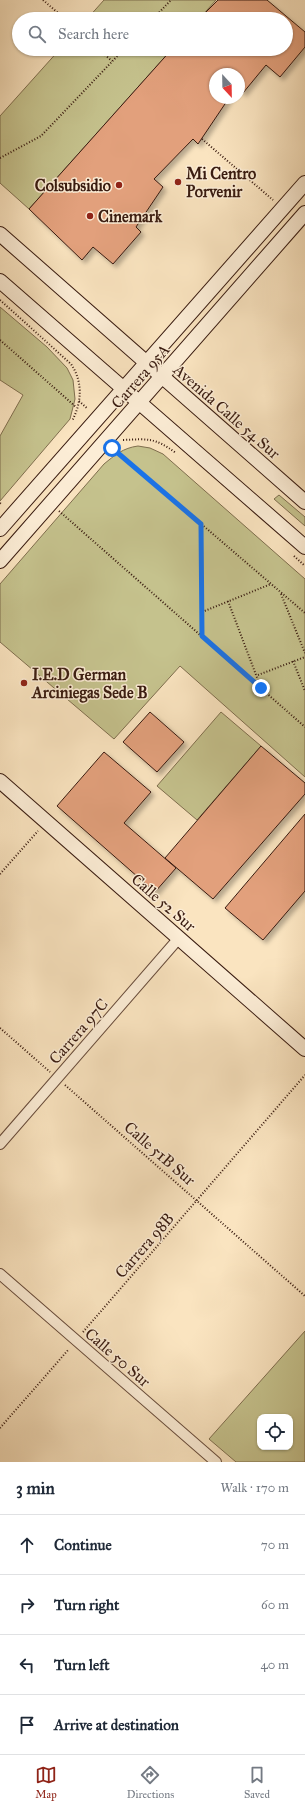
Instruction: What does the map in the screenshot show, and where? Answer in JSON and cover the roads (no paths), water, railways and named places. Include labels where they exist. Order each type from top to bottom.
[{"type":"street","name":"Carrera 95A","points":[[0,529],[305,183]]},
{"type":"street","name":"Carrera 95A","points":[[0,561],[304,217]]},
{"type":"street","name":"Avenida Calle 54 Sur","points":[[0,234],[305,502]]},
{"type":"street","points":[[0,281],[305,547]]},
{"type":"street","name":"Calle 52 Sur","points":[[0,781],[305,1049]]},
{"type":"street","name":"Carrera 97C","points":[[0,1144],[179,938]]},
{"type":"street","name":"Calle 50 Sur","points":[[0,1274],[216,1462]]},
{"type":"place","name":"Mi Centro Porvenir","points":[[178,182]]},
{"type":"place","name":"Colsubsidio","points":[[119,185]]},
{"type":"place","name":"Cinemark","points":[[90,216]]},
{"type":"place","name":"I.E.D German Arciniegas Sede B","points":[[24,683]]}]
